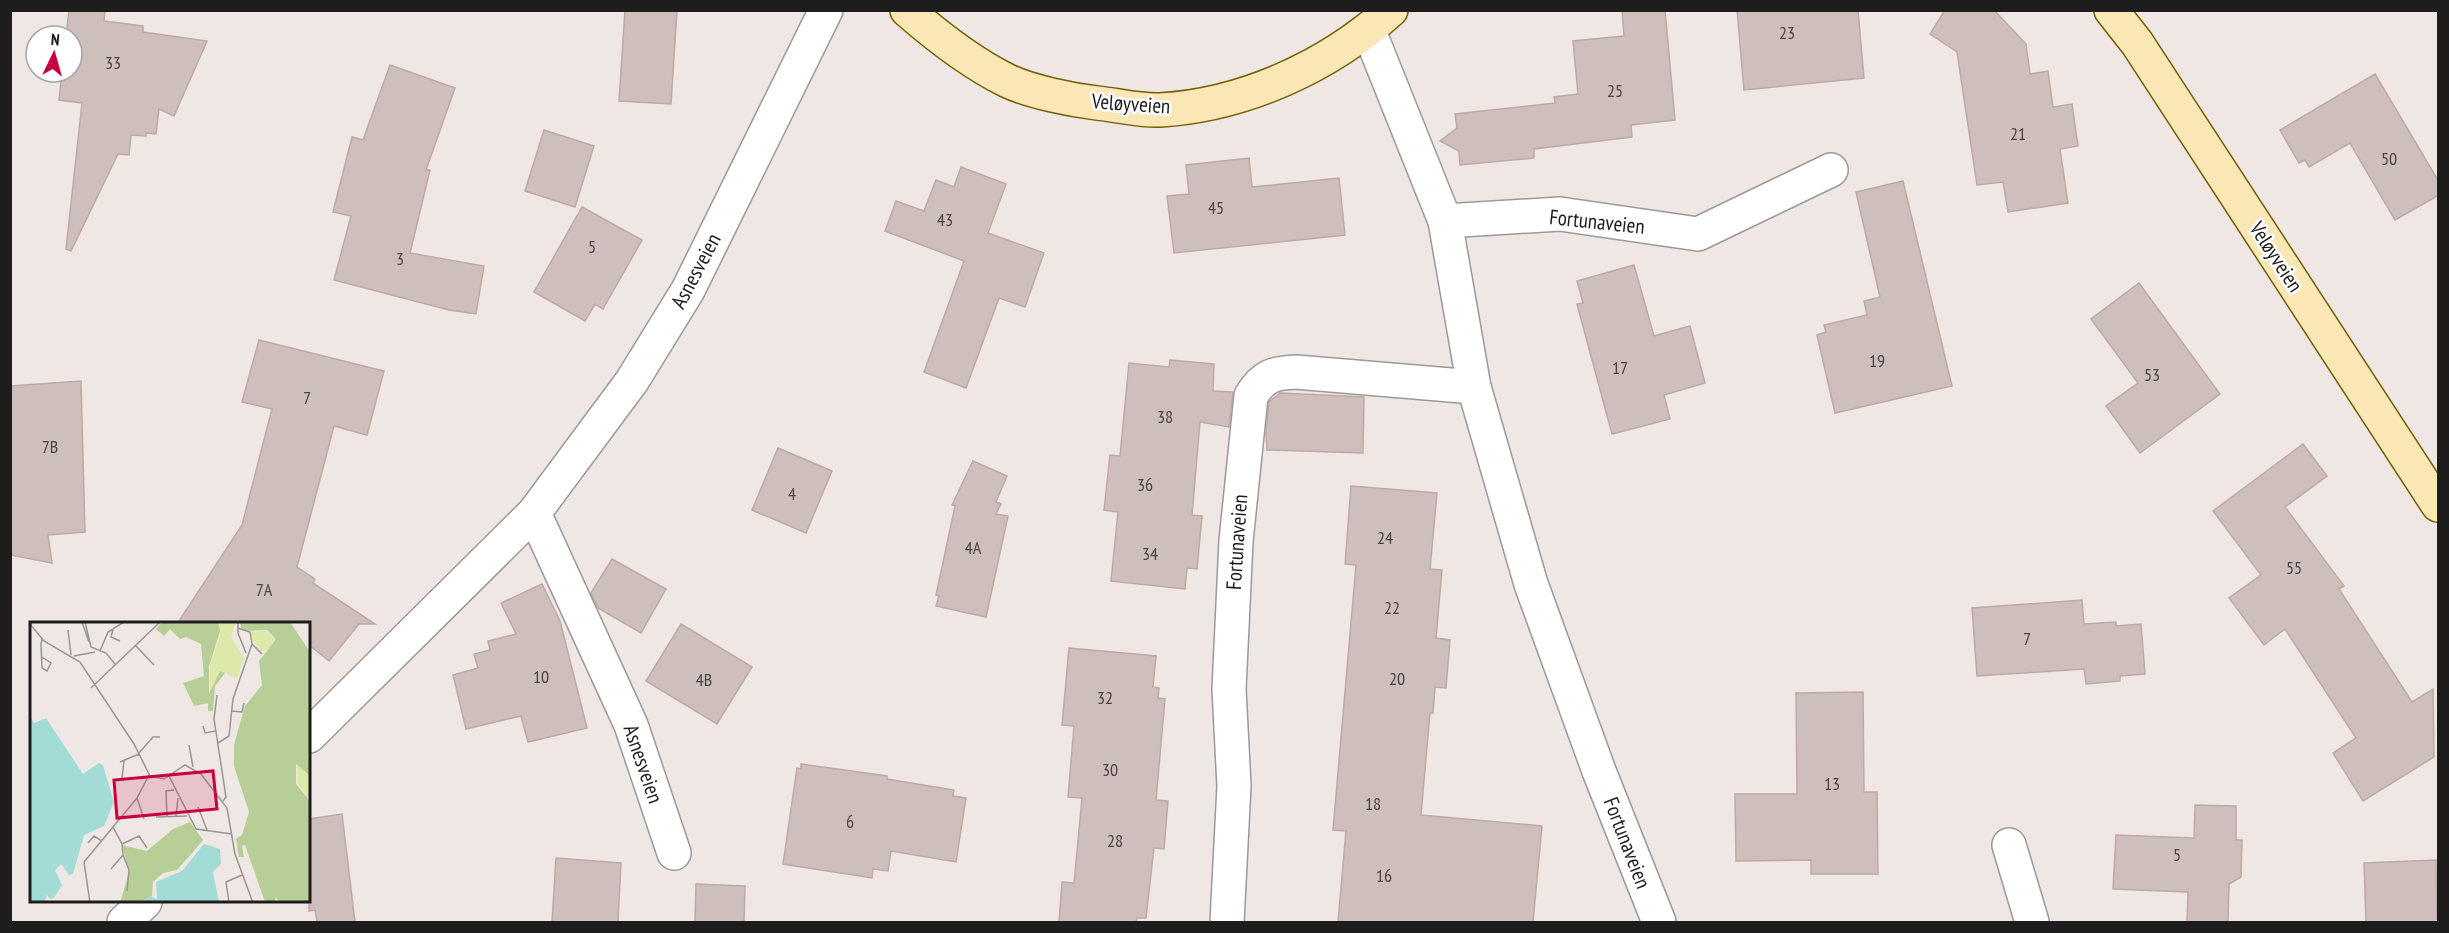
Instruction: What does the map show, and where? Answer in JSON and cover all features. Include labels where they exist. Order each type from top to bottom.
[{"type":"main road","name":"Veløyveien","points":[[908,10],[950,47],[1010,82],[1073,100],[1159,111],[1228,100],[1299,73],[1380,21]]},
{"type":"main road","name":"Veløyveien","points":[[2111,10],[2137,43],[2439,505]]},
{"type":"street","name":"Asnesveien","points":[[310,735],[534,513],[632,381],[688,290],[826,10]]},
{"type":"street","points":[[1380,21],[1445,221]]},
{"type":"street","name":"Fortunaveien","points":[[1659,922],[1599,771],[1532,585],[1474,387],[1445,221],[1560,214],[1698,234],[1831,170]]},
{"type":"street","name":"Fortunaveien","points":[[1227,922],[1234,786],[1229,688],[1236,541],[1251,396],[1258,385],[1274,373],[1296,372],[1474,387]]},
{"type":"street","name":"Asnesveien","points":[[534,513],[631,725],[674,853]]},
{"type":"street","points":[[2009,845],[2032,922]]},
{"type":"street","points":[[124,922],[144,903]]},
{"type":"building","points":[[69,10],[105,10],[104,21],[143,26],[143,32],[207,41],[174,116],[159,109],[156,134],[131,135],[129,155],[118,154],[71,251],[66,249],[82,103],[59,100],[61,84],[84,84],[84,24],[67,24]]},
{"type":"building","points":[[625,10],[677,10],[671,104],[619,101]]},
{"type":"building","points":[[1622,10],[1665,10],[1675,120],[1631,125],[1632,137],[1534,149],[1534,158],[1460,165],[1459,151],[1440,141],[1457,128],[1455,114],[1555,103],[1554,97],[1578,94],[1573,41],[1624,36]]},
{"type":"building","points":[[1737,10],[1858,10],[1864,78],[1744,90]]},
{"type":"building","points":[[1945,10],[1994,10],[2026,44],[2030,74],[2048,71],[2053,107],[2072,104],[2078,146],[2060,149],[2068,203],[2008,212],[2003,182],[1977,185],[1957,52],[1930,34]]},
{"type":"building","points":[[390,65],[455,88],[426,170],[430,170],[410,253],[484,266],[476,314],[449,310],[334,280],[351,216],[333,212],[352,137],[363,140]]},
{"type":"building","points":[[2375,74],[2439,182],[2439,195],[2395,220],[2350,143],[2309,167],[2305,160],[2299,163],[2280,130]]},
{"type":"building","points":[[544,130],[594,146],[575,207],[525,191]]},
{"type":"building","points":[[1249,158],[1252,187],[1339,178],[1345,235],[1174,253],[1167,196],[1189,194],[1186,165]]},
{"type":"building","points":[[961,167],[1006,184],[988,233],[1044,253],[1025,307],[999,298],[966,388],[924,372],[964,261],[885,231],[896,201],[924,211],[936,180],[954,187]]},
{"type":"building","points":[[1903,181],[1952,386],[1835,413],[1817,335],[1826,332],[1824,325],[1867,315],[1864,301],[1880,297],[1856,192]]},
{"type":"building","points":[[582,207],[642,240],[603,309],[595,304],[585,321],[534,292]]},
{"type":"building","points":[[1634,265],[1654,336],[1690,326],[1705,383],[1664,395],[1670,419],[1612,434],[1577,304],[1583,303],[1577,281]]},
{"type":"building","points":[[2139,283],[2220,394],[2140,453],[2106,406],[2138,383],[2091,319]]},
{"type":"building","points":[[259,340],[384,371],[367,435],[334,426],[297,567],[315,579],[313,583],[375,624],[359,624],[329,661],[310,646],[310,622],[178,622],[242,525],[272,409],[242,402]]},
{"type":"building","points":[[1170,360],[1214,364],[1213,391],[1233,392],[1229,427],[1200,422],[1192,515],[1202,516],[1197,569],[1187,568],[1185,589],[1111,581],[1118,512],[1104,510],[1110,455],[1120,456],[1129,363],[1169,367]]},
{"type":"building","points":[[81,381],[85,532],[48,535],[52,563],[10,555],[10,386]]},
{"type":"building","points":[[1280,393],[1364,397],[1363,453],[1267,450],[1269,402]]},
{"type":"building","points":[[2303,444],[2327,476],[2285,507],[2344,586],[2339,589],[2412,702],[2433,689],[2434,757],[2363,801],[2333,753],[2356,738],[2285,629],[2264,645],[2229,598],[2261,575],[2213,511]]},
{"type":"building","points":[[778,448],[832,471],[806,533],[752,510]]},
{"type":"building","points":[[973,461],[1007,476],[996,502],[1001,504],[996,514],[1008,516],[986,617],[936,606],[939,596],[936,595],[955,506],[952,505]]},
{"type":"building","points":[[1351,486],[1437,493],[1430,569],[1442,570],[1436,638],[1450,640],[1446,688],[1435,687],[1433,713],[1430,713],[1421,815],[1542,826],[1533,922],[1338,922],[1346,831],[1333,830],[1356,565],[1345,564]]},
{"type":"building","points":[[612,559],[666,589],[641,633],[598,608],[591,593]]},
{"type":"building","points":[[542,584],[560,621],[587,728],[528,742],[521,716],[466,729],[453,675],[478,668],[474,654],[490,650],[488,641],[516,634],[501,603]]},
{"type":"building","points":[[2082,600],[2084,624],[2116,622],[2116,626],[2141,624],[2145,674],[2120,676],[2120,681],[2086,684],[2084,669],[1977,676],[1972,608]]},
{"type":"building","points":[[681,624],[752,667],[717,724],[646,681]]},
{"type":"building","points":[[1069,648],[1156,656],[1153,687],[1159,688],[1158,698],[1165,699],[1156,800],[1168,801],[1164,849],[1154,848],[1146,918],[1137,918],[1136,922],[1059,922],[1062,882],[1074,883],[1082,798],[1068,797],[1074,726],[1062,725]]},
{"type":"building","points":[[1863,692],[1864,792],[1877,792],[1878,874],[1811,874],[1811,860],[1736,861],[1735,794],[1797,794],[1796,693]]},
{"type":"building","points":[[801,764],[887,776],[887,779],[954,790],[953,796],[966,798],[956,862],[891,851],[888,871],[873,869],[872,878],[783,864],[797,768],[801,769]]},
{"type":"building","points":[[2195,805],[2236,806],[2236,840],[2242,840],[2241,877],[2229,884],[2228,922],[2187,922],[2188,892],[2113,889],[2116,835],[2194,838]]},
{"type":"building","points":[[342,814],[355,922],[317,922],[315,910],[309,911],[310,819]]},
{"type":"building","points":[[556,858],[621,863],[618,922],[552,922]]},
{"type":"building","points":[[2436,860],[2437,922],[2366,922],[2364,863]]},
{"type":"building","points":[[696,884],[745,886],[744,922],[695,922]]}]
